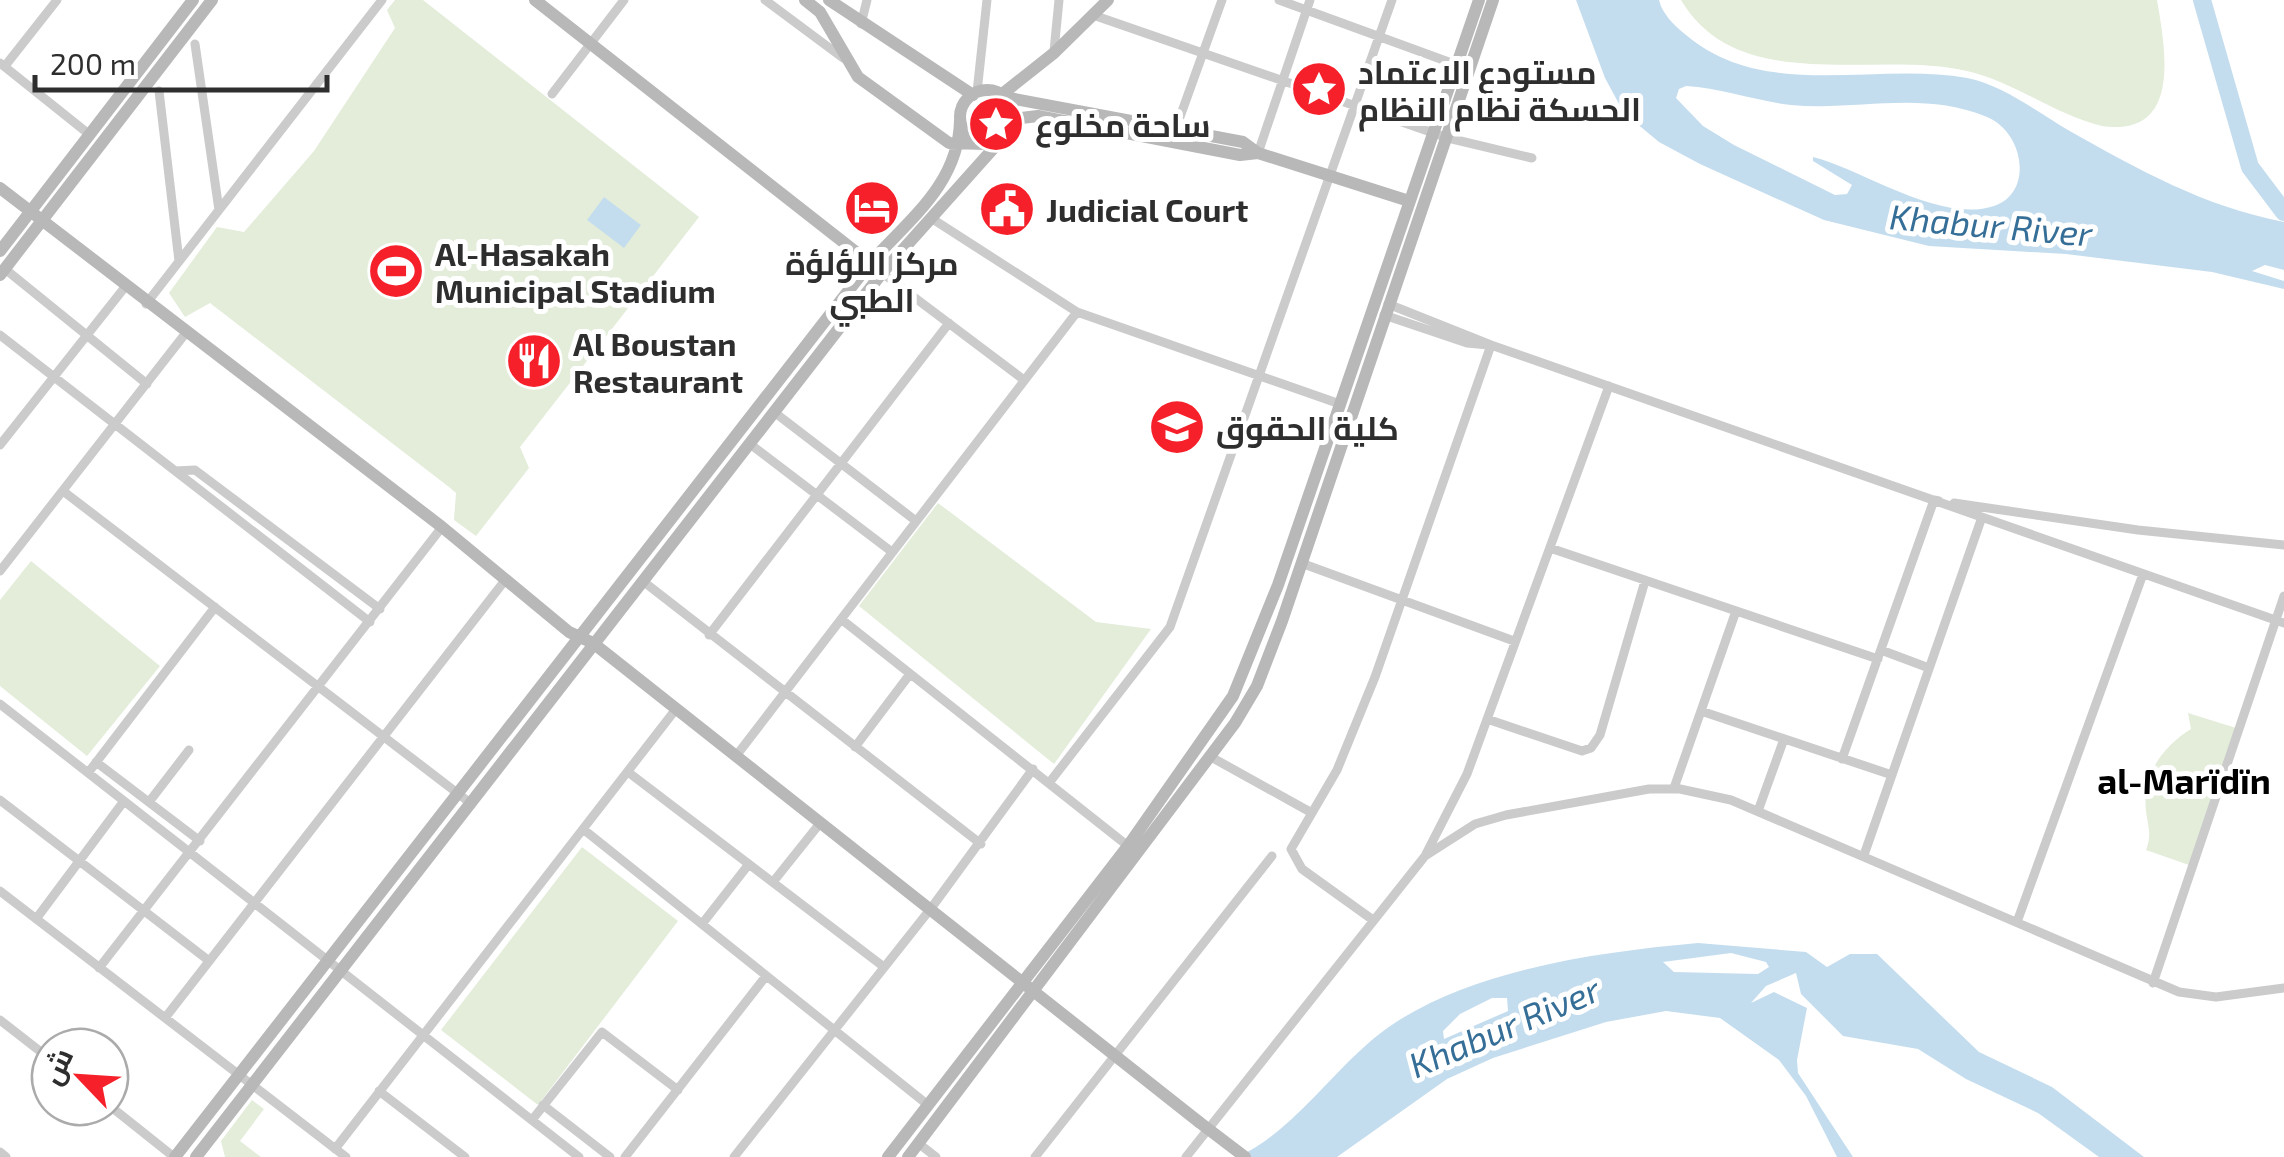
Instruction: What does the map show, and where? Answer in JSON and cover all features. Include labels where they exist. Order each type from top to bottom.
[{"type":"street","points":[[57,0],[2,65],[90,135]]},
{"type":"street","points":[[147,384],[2,272],[90,135],[193,0]]},
{"type":"street","points":[[0,252],[36,215],[212,0]]},
{"type":"street","points":[[146,304],[382,0]]},
{"type":"street","points":[[535,0],[1024,380]]},
{"type":"street","points":[[552,94],[624,0]]},
{"type":"street","points":[[766,0],[845,60]]},
{"type":"street","points":[[806,0],[820,12],[858,77],[943,140],[960,145],[993,142]]},
{"type":"street","points":[[829,0],[975,94],[1243,142],[1258,153],[1410,201]]},
{"type":"street","points":[[861,24],[867,0]]},
{"type":"street","points":[[130,1122],[175,1157],[244,1080],[942,182],[960,145],[963,106],[975,94],[987,0]]},
{"type":"street","points":[[1054,53],[1059,0]]},
{"type":"street","points":[[1003,96],[1108,0]]},
{"type":"street","points":[[1176,128],[1222,0]]},
{"type":"street","points":[[1279,0],[1309,5],[1457,65]]},
{"type":"street","points":[[1049,783],[1170,627],[1392,0]]},
{"type":"street","points":[[908,1157],[1037,991],[1209,735],[1244,673],[1479,0]]},
{"type":"street","points":[[888,1157],[1024,982],[1210,757],[1257,686],[1390,311],[1493,0]]},
{"type":"street","points":[[1258,153],[1309,5]]},
{"type":"street","points":[[1093,15],[1448,138],[1532,158]]},
{"type":"street","points":[[195,44],[219,210]]},
{"type":"street","points":[[159,90],[180,261]]},
{"type":"street","points":[[1003,96],[1013,119]]},
{"type":"street","points":[[586,640],[644,582],[774,412],[876,268],[932,218],[1013,119],[1038,116],[1240,155],[1258,153]]},
{"type":"street","points":[[960,120],[969,138],[993,142]]},
{"type":"street","points":[[942,182],[947,158],[943,140]]},
{"type":"street","points":[[0,188],[184,334],[442,527],[932,908],[1245,1157]]},
{"type":"street","points":[[932,218],[1076,312],[1340,404]]},
{"type":"street","points":[[0,445],[125,287]]},
{"type":"street","points":[[1374,306],[1467,343],[1492,345],[2280,622]]},
{"type":"street","points":[[736,756],[1076,312]]},
{"type":"street","points":[[709,634],[949,324]]},
{"type":"street","points":[[0,571],[184,334]]},
{"type":"street","points":[[0,336],[370,622]]},
{"type":"street","points":[[1373,920],[1294,858],[1294,840],[1342,758],[1403,600],[1492,345]]},
{"type":"street","points":[[1186,1157],[1425,856],[1458,795],[1609,386]]},
{"type":"street","points":[[774,412],[916,522]]},
{"type":"street","points":[[750,444],[892,552]]},
{"type":"street","points":[[174,470],[195,470],[380,609]]},
{"type":"street","points":[[63,491],[463,797]]},
{"type":"street","points":[[1934,500],[2138,530],[2284,544]]},
{"type":"street","points":[[1842,759],[1934,500]]},
{"type":"street","points":[[1864,855],[1982,518]]},
{"type":"street","points":[[100,968],[442,527]]},
{"type":"street","points":[[1550,548],[1736,612],[1929,668]]},
{"type":"street","points":[[1301,564],[1514,641]]},
{"type":"street","points":[[2017,922],[2143,574]]},
{"type":"street","points":[[164,1018],[506,579]]},
{"type":"street","points":[[1487,719],[1582,751],[1592,748],[1600,735],[1645,581]]},
{"type":"street","points":[[644,582],[981,844]]},
{"type":"street","points":[[2153,982],[2280,622],[2284,596]]},
{"type":"street","points":[[88,773],[215,608]]},
{"type":"street","points":[[1674,788],[1736,612]]},
{"type":"street","points":[[841,620],[1133,851]]},
{"type":"street","points":[[855,748],[910,674]]},
{"type":"street","points":[[0,704],[579,1157]]},
{"type":"street","points":[[335,1149],[676,710]]},
{"type":"street","points":[[1701,711],[1892,776]]},
{"type":"street","points":[[1758,811],[1784,739]]},
{"type":"street","points":[[149,802],[189,750]]},
{"type":"street","points":[[1210,757],[1312,813]]},
{"type":"street","points":[[96,762],[200,840]]},
{"type":"street","points":[[734,1157],[932,908],[1033,769]]},
{"type":"street","points":[[628,772],[884,967]]},
{"type":"street","points":[[1425,856],[1456,834],[1490,819],[1674,788],[1716,796],[1758,811],[2178,992],[2216,997],[2284,988]]},
{"type":"street","points":[[0,800],[208,960]]},
{"type":"street","points":[[36,919],[124,801]]},
{"type":"street","points":[[772,882],[821,822]]},
{"type":"street","points":[[583,830],[928,1105]]},
{"type":"street","points":[[1035,1157],[1272,856]]},
{"type":"street","points":[[702,924],[749,864]]},
{"type":"street","points":[[0,891],[346,1157]]},
{"type":"street","points":[[625,1157],[766,976]]},
{"type":"street","points":[[0,1020],[30,1043]]},
{"type":"street","points":[[532,1120],[602,1032],[678,1090]]},
{"type":"street","points":[[196,1157],[244,1080]]},
{"type":"street","points":[[379,1091],[465,1157]]},
{"type":"street","points":[[544,1105],[610,1157]]},
{"type":"street","points":[[918,1143],[936,1157]]},
{"type":"street","points":[[0,1152],[6,1157]]},
{"type":"green space","points":[[395,0],[423,0],[699,217],[520,447],[529,468],[476,536],[454,520],[456,493],[449,487],[210,303],[185,317],[169,293],[217,227],[244,232],[314,151],[395,28],[387,10]]},
{"type":"green space","points":[[1681,0],[2157,0],[2163,42],[2163,86],[2157,104],[2146,118],[2128,126],[2102,126],[1967,71],[1773,60],[1738,49],[1706,30]]},
{"type":"green space","points":[[938,503],[1096,622],[1151,629],[1054,764],[859,606]]},
{"type":"green space","points":[[31,561],[160,666],[87,756],[0,686],[0,600]]},
{"type":"green space","points":[[2188,713],[2236,728],[2189,865],[2146,850],[2147,786],[2163,753],[2191,729]]},
{"type":"green space","points":[[582,847],[678,921],[538,1105],[441,1030]]},
{"type":"green space","points":[[252,1100],[264,1109],[240,1141],[261,1157],[225,1157],[221,1141]]},
{"type":"water","name":"Khabur River","points":[[1576,0],[1659,0],[1666,15],[1686,35],[1717,55],[1751,68],[1786,74],[1932,74],[1980,82],[2007,93],[2094,145],[2172,185],[2226,206],[2284,222],[2284,270],[2265,265],[2252,271],[2284,281],[2284,289],[2212,272],[2066,254],[1929,246],[1824,220],[1659,142],[1624,113],[1605,78]],"holes":[[[1699,87],[1791,105],[1914,103],[1962,109],[1987,117],[2009,135],[2016,148],[2019,176],[2007,199],[1994,206],[1973,210],[1950,208],[1813,157],[1813,161],[1852,185],[1847,194],[1835,195],[1703,126],[1676,98],[1679,89]]]},
{"type":"water","points":[[604,197],[641,225],[624,248],[587,220]]},
{"type":"water","name":"Khabur River","points":[[1698,943],[1806,952],[1827,967],[1850,954],[1877,954],[1979,1052],[2052,1087],[2144,1157],[2099,1157],[2038,1113],[1966,1079],[1918,1049],[1843,1036],[1801,994],[1796,973],[1766,986],[1751,1003],[1774,992],[1807,1008],[1798,1073],[1853,1157],[1837,1157],[1806,1096],[1779,1060],[1720,1018],[1666,1011],[1606,1022],[1493,1058],[1447,1079],[1337,1157],[1238,1157],[1278,1131],[1364,1047],[1415,1011],[1452,993],[1533,968]],"holes":[[[1731,953],[1766,962],[1769,967],[1758,974],[1674,972],[1663,962]],[[1492,998],[1507,998],[1508,1011],[1444,1039],[1443,1031],[1460,1014]]]},
{"type":"waterway","points":[[2202,0],[2250,167],[2284,212]]},
{"type":"place","name":"مستودع الاعتماد الحسكة نظام النظام","points":[[1319,89]]},
{"type":"place","name":"ساحة مخلوع","points":[[996,124]]},
{"type":"place","name":"مركز اللؤلؤة الطبي","points":[[872,208]]},
{"type":"place","name":"Judicial Court","points":[[1007,209]]},
{"type":"place","name":"Al-Hasakah Municipal Stadium","points":[[396,271]]},
{"type":"place","name":"Al Boustan Restaurant","points":[[534,361]]},
{"type":"place","name":"كلية الحقوق","points":[[1177,427]]},
{"type":"district","name":"al-Marïdïn","points":[[2184,780]]}]
